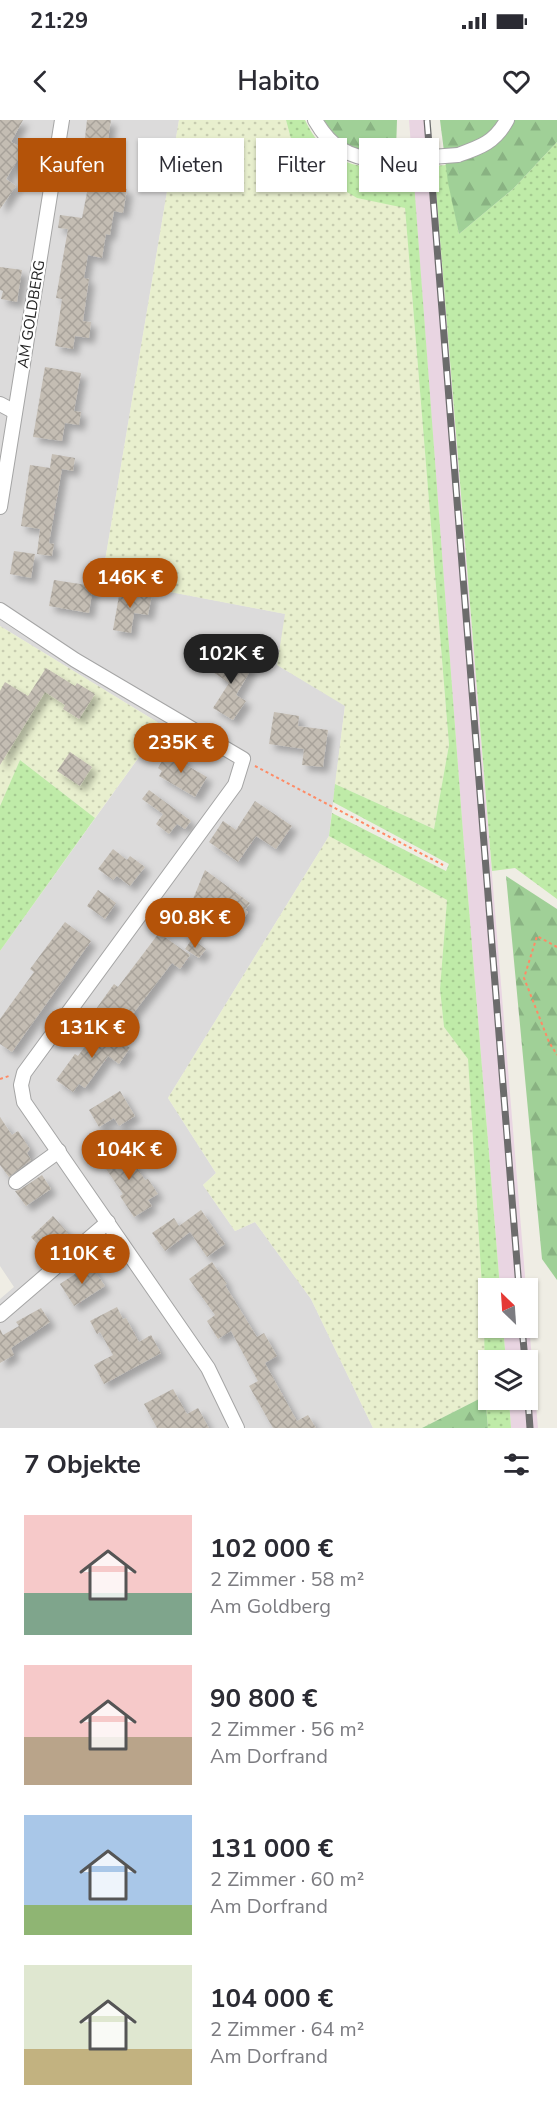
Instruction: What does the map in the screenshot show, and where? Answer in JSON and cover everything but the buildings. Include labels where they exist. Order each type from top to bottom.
[{"type":"street","name":"AM GOLDBERG","points":[[0,507],[62,120]]},
{"type":"street","points":[[315,120],[324,136],[338,149],[359,158],[379,161],[458,155],[481,147],[499,134],[507,120]]},
{"type":"street","points":[[0,404],[15,412]]},
{"type":"street","points":[[0,610],[75,660],[243,759],[235,784],[24,1073],[21,1085],[24,1102],[208,1368],[237,1428]]},
{"type":"street","points":[[16,1182],[58,1151]]},
{"type":"street","points":[[0,1315],[108,1222]]},
{"type":"path","points":[[243,759],[443,865]]},
{"type":"path","points":[[557,947],[537,936],[524,978],[545,1033],[557,1055]]},
{"type":"shaded area","points":[[0,120],[179,120],[176,138],[138,138],[138,192],[167,192],[102,579],[286,614],[277,665],[345,705],[329,836],[168,1098],[216,1173],[203,1185],[235,1231],[255,1222],[311,1299],[373,1428],[0,1428],[0,1299],[14,1287],[0,1266],[0,951],[162,725],[0,626]]},
{"type":"shaded area","points":[[409,120],[430,120],[431,138],[410,138]]},
{"type":"shaded area","points":[[414,192],[436,192],[525,1278],[499,1278]]},
{"type":"shaded area","points":[[504,1338],[530,1338],[531,1350],[505,1350]]},
{"type":"shaded area","points":[[510,1410],[536,1410],[538,1428],[511,1428]]},
{"type":"green space","points":[[179,120],[286,120],[291,138],[256,138],[256,192],[347,191],[357,198],[405,207],[449,745],[434,829],[335,784],[345,706],[277,665],[285,614],[102,579],[167,192],[244,192],[244,138],[176,138]]},
{"type":"green space","points":[[286,120],[305,120],[316,138],[291,138]]},
{"type":"green space","points":[[324,120],[397,120],[396,138],[359,138],[359,149],[347,144],[347,138],[338,138]]},
{"type":"green space","points":[[440,120],[557,120],[557,142],[513,189],[459,234],[448,183]]},
{"type":"green space","points":[[557,142],[557,899],[515,868],[492,871],[436,192],[439,192],[439,166],[446,165],[459,234],[513,189]]},
{"type":"green space","points":[[347,162],[359,166],[359,192],[415,192],[499,1278],[481,1278],[468,1059],[444,1027],[440,989],[447,900],[329,836],[332,813],[446,871],[449,864],[333,802],[335,784],[434,829],[449,745],[405,208],[357,198],[347,192]]},
{"type":"green space","points":[[0,626],[162,725],[95,818],[20,760],[0,806]]},
{"type":"green space","points":[[20,760],[95,818],[0,951],[0,806]]},
{"type":"green space","points":[[329,836],[447,900],[440,989],[444,1027],[468,1058],[481,1278],[478,1278],[478,1338],[484,1338],[484,1350],[478,1350],[478,1400],[422,1428],[373,1428],[311,1299],[255,1222],[235,1231],[203,1185],[216,1173],[168,1098]]},
{"type":"green space","points":[[506,876],[557,909],[557,1280],[542,1259]]},
{"type":"green space","points":[[484,1338],[504,1338],[505,1350],[484,1350]]},
{"type":"green space","points":[[478,1400],[478,1410],[486,1410],[488,1428],[422,1428]]},
{"type":"green space","points":[[486,1410],[510,1410],[511,1428],[488,1428]]},
{"type":"railway","points":[[427,120],[518,1278]]},
{"type":"railway","points":[[523,1338],[524,1350]]},
{"type":"railway","points":[[529,1410],[530,1428]]}]
